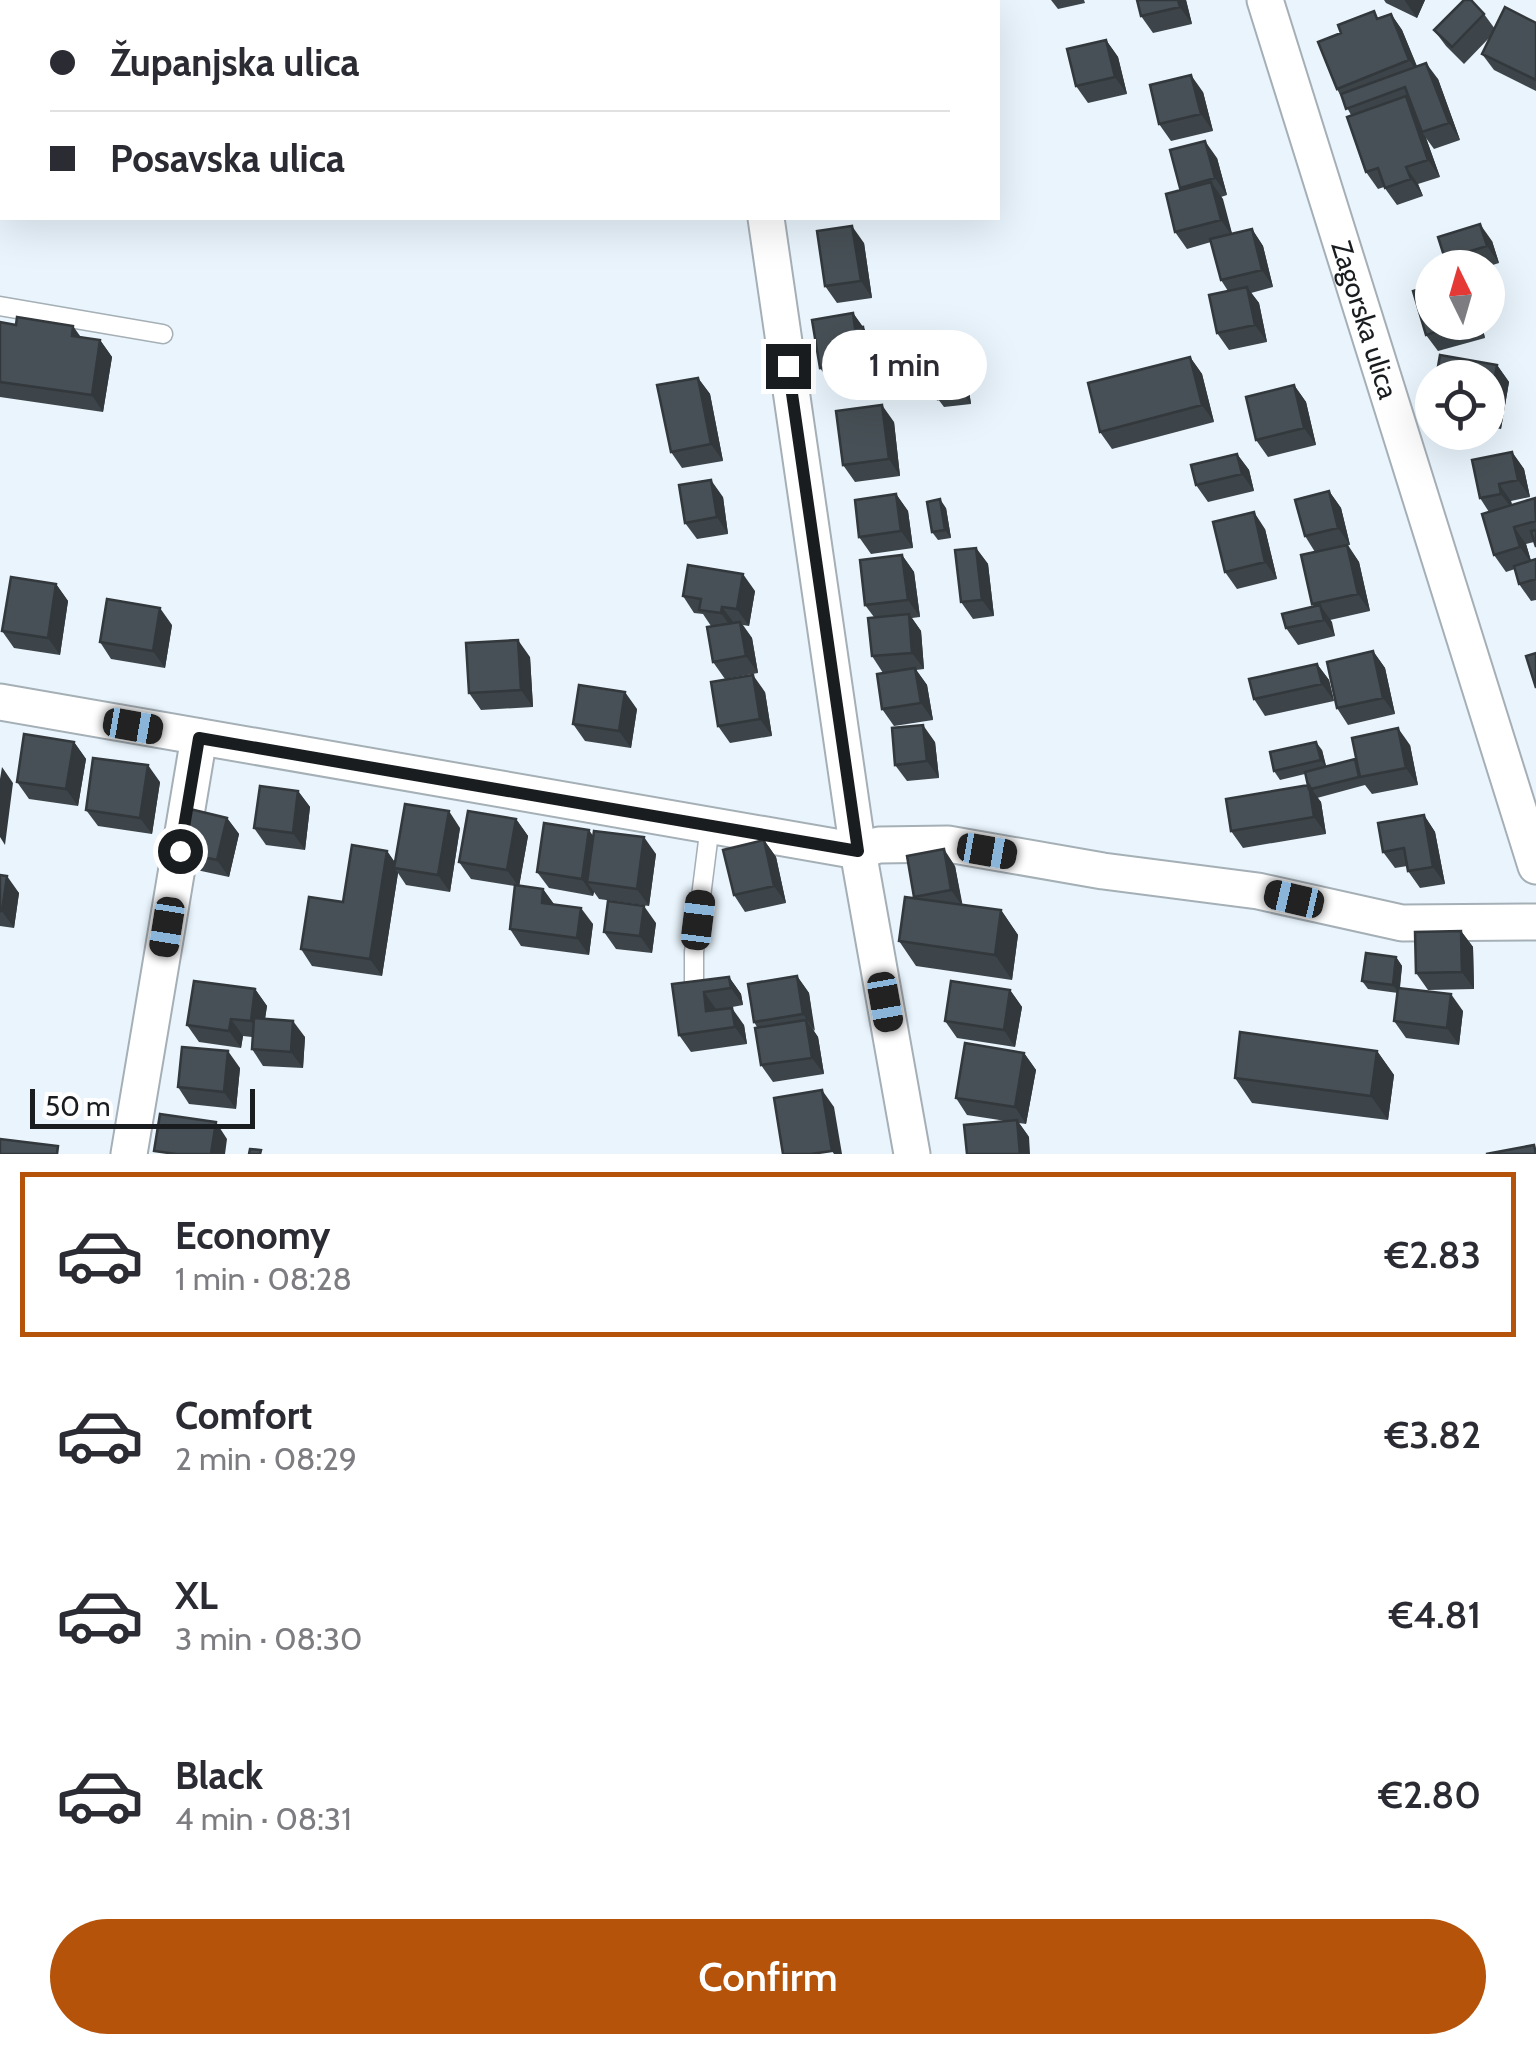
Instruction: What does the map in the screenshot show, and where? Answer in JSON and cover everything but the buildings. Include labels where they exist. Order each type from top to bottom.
[{"type":"street","name":"Zagorska ulica","points":[[1265,0],[1536,866]]},
{"type":"street","points":[[766,220],[858,851],[912,1154]]},
{"type":"street","points":[[0,702],[858,851],[879,845],[948,844],[1258,891],[1402,923],[1536,922]]},
{"type":"street","points":[[130,1154],[199,738]]},
{"type":"lane","points":[[0,306],[163,334]]},
{"type":"lane","points":[[694,991],[694,952],[710,826]]},
{"type":"route","points":[[180,851],[199,738],[858,851],[788,366]]}]
